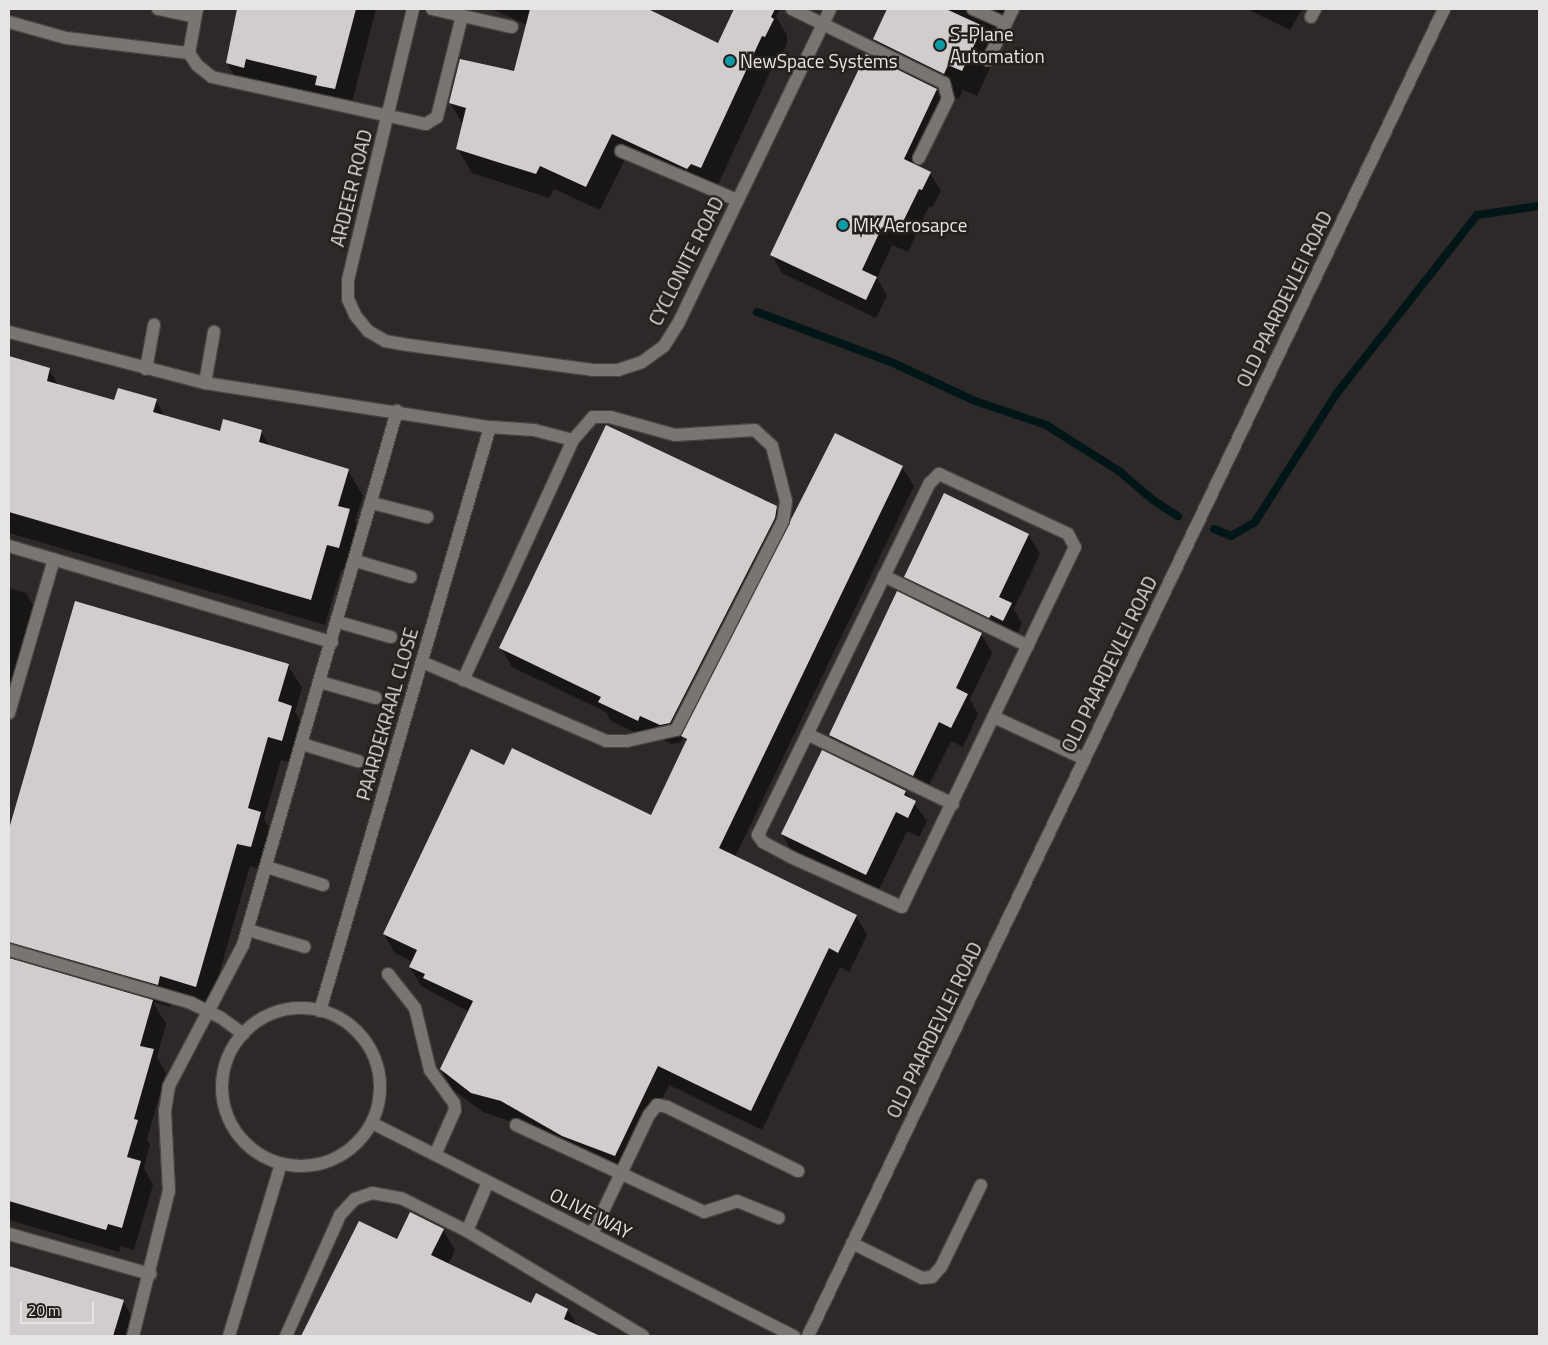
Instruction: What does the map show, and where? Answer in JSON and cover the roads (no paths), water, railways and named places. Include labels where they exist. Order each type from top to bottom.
[{"type":"street","points":[[158,9],[196,13],[189,53]]},
{"type":"street","name":"ARDEER ROAD","points":[[408,346],[386,341],[368,331],[355,315],[348,299],[348,280],[413,9]]},
{"type":"street","points":[[432,9],[512,27]]},
{"type":"street","points":[[792,9],[944,83],[948,99],[919,158]]},
{"type":"street","name":"CYCLONITE ROAD","points":[[408,346],[592,370],[618,370],[642,362],[664,346],[678,324],[830,9]]},
{"type":"street","points":[[972,9],[1006,24]]},
{"type":"street","points":[[988,60],[1013,9]]},
{"type":"street","name":"OLD PAARDEVLEI ROAD","points":[[808,1336],[1444,9]]},
{"type":"street","points":[[9,22],[66,38],[189,53],[205,72],[225,81],[426,124],[435,121],[462,16]]},
{"type":"street","points":[[621,151],[737,200]]},
{"type":"street","points":[[146,369],[154,325]]},
{"type":"street","points":[[9,332],[205,383],[397,411],[490,427],[534,430],[574,440]]},
{"type":"street","points":[[205,383],[214,332]]},
{"type":"street","points":[[133,1336],[150,1274],[169,1191],[165,1111],[168,1086],[232,969],[248,930],[356,561],[397,411]]},
{"type":"street","points":[[422,662],[463,680],[606,740],[619,742],[672,732],[683,721],[783,521],[786,501],[775,453],[765,437],[755,430],[675,436],[600,416],[585,424],[574,440],[463,680]]},
{"type":"street","name":"PAARDEKRAAL CLOSE","points":[[320,1011],[490,427]]},
{"type":"street","points":[[945,475],[992,496],[1068,534],[1074,542],[1073,552],[902,907],[791,857],[763,842],[758,832],[884,576],[935,476],[945,475]]},
{"type":"street","points":[[372,502],[427,517]]},
{"type":"street","points":[[9,546],[332,642]]},
{"type":"street","points":[[9,713],[54,559]]},
{"type":"street","points":[[356,561],[411,578]]},
{"type":"street","points":[[884,576],[1028,646]]},
{"type":"street","points":[[338,622],[391,637]]},
{"type":"street","points":[[320,682],[376,698]]},
{"type":"street","points":[[994,717],[1085,759]]},
{"type":"street","points":[[807,734],[953,804]]},
{"type":"street","points":[[302,744],[358,761]]},
{"type":"street","points":[[267,867],[323,886]]},
{"type":"street","points":[[248,930],[305,947]]},
{"type":"street","points":[[9,950],[208,1010],[243,1034]]},
{"type":"street","points":[[388,974],[415,1008],[430,1070],[454,1103],[455,1110],[435,1155]]},
{"type":"street","points":[[290,1009],[320,1011],[335,1016],[360,1035],[376,1062],[380,1093],[372,1123],[356,1145],[334,1160],[307,1166],[281,1164],[253,1150],[232,1127],[222,1098],[224,1067],[243,1034],[275,1013],[290,1009]]},
{"type":"street","points":[[592,1234],[649,1115],[657,1105],[667,1107],[798,1171]]},
{"type":"street","name":"OLIVE WAY","points":[[372,1123],[794,1336]]},
{"type":"street","points":[[516,1125],[704,1212],[738,1201],[778,1218]]},
{"type":"street","points":[[228,1336],[281,1164]]},
{"type":"street","points":[[467,1230],[488,1182]]},
{"type":"street","points":[[852,1243],[922,1278],[932,1277],[941,1267],[981,1185]]},
{"type":"street","points":[[286,1336],[332,1232],[347,1206],[355,1199],[372,1193],[401,1198],[467,1230],[642,1336]]},
{"type":"street","points":[[9,1234],[150,1274]]},
{"type":"waterway","points":[[1214,529],[1231,536],[1255,522],[1337,393],[1477,215],[1539,206]]},
{"type":"waterway","points":[[757,312],[891,362],[975,401],[1046,425],[1119,471],[1153,500],[1178,516]]},
{"type":"place","name":"S-Plane Automation","points":[[940,45]]},
{"type":"place","name":"NewSpace Systems","points":[[730,61]]},
{"type":"place","name":"MK Aerosapce","points":[[843,225]]}]
